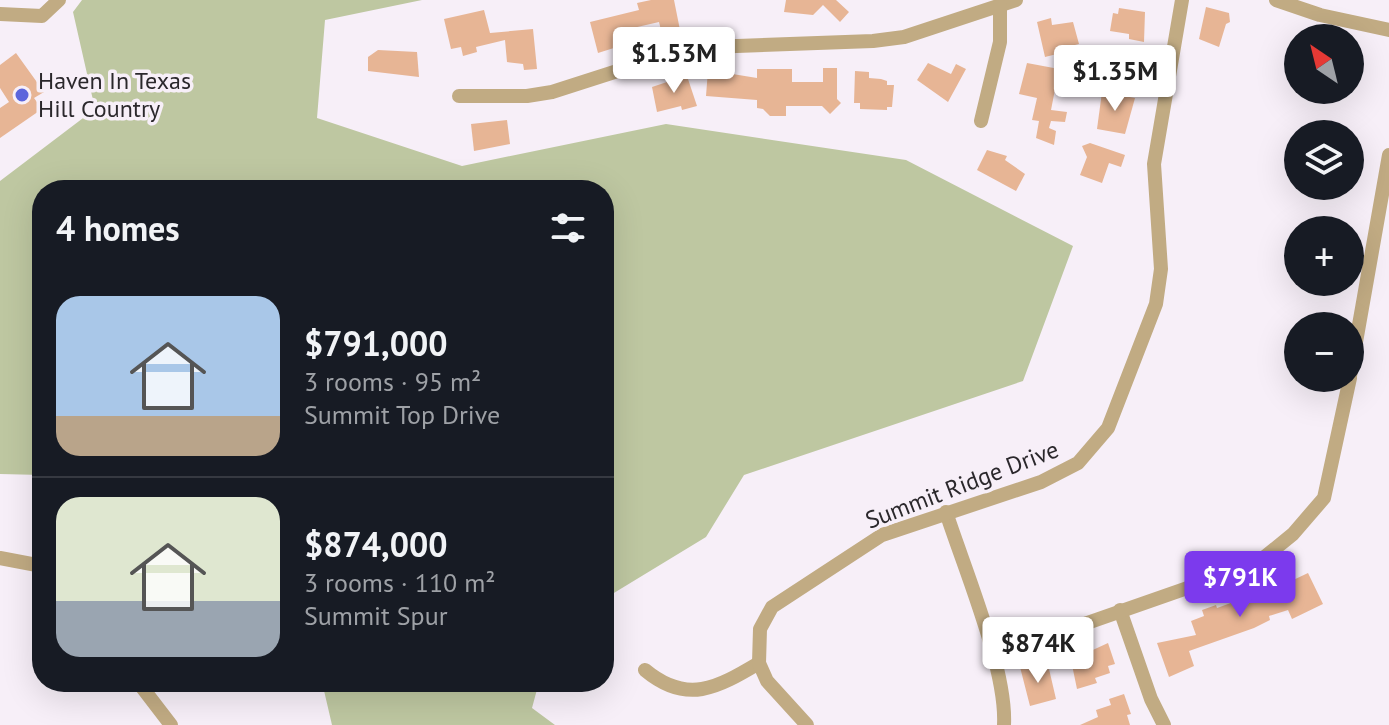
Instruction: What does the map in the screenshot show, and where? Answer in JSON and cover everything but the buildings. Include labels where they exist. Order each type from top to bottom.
[{"type":"street","points":[[0,14],[42,16],[59,0]]},
{"type":"street","points":[[459,96],[527,96],[552,92],[661,57],[710,47],[839,43],[904,37],[1016,0]]},
{"type":"street","name":"Summit Ridge Drive","points":[[759,663],[760,629],[772,607],[882,535],[1041,482],[1066,470],[1089,453],[1108,428],[1156,304],[1161,269],[1154,164],[1182,0]]},
{"type":"street","points":[[1276,0],[1331,18],[1389,30]]},
{"type":"street","points":[[981,121],[1000,42],[1000,6]]},
{"type":"street","points":[[1361,312],[1389,155]]},
{"type":"street","points":[[993,656],[1256,564],[1293,534],[1324,498],[1347,392]]},
{"type":"street","points":[[946,512],[993,656],[1005,710],[1004,725]]},
{"type":"street","points":[[0,558],[32,564]]},
{"type":"street","points":[[1120,610],[1151,699],[1164,725]]},
{"type":"street","points":[[645,670],[671,687],[697,691],[714,687],[759,663],[767,681],[807,725]]},
{"type":"street","points":[[146,692],[171,725]]},
{"type":"green space","points":[[82,0],[422,0],[325,20],[317,118],[462,166],[666,124],[906,160],[1073,246],[1023,381],[744,475],[706,537],[614,593],[614,180],[32,180],[32,475],[0,474],[0,181],[95,109],[73,12]]},
{"type":"green space","points":[[324,692],[536,692],[532,708],[555,725],[332,725]]},
{"type":"place","name":"Haven In Texas Hill Country","points":[[22,95]]}]
